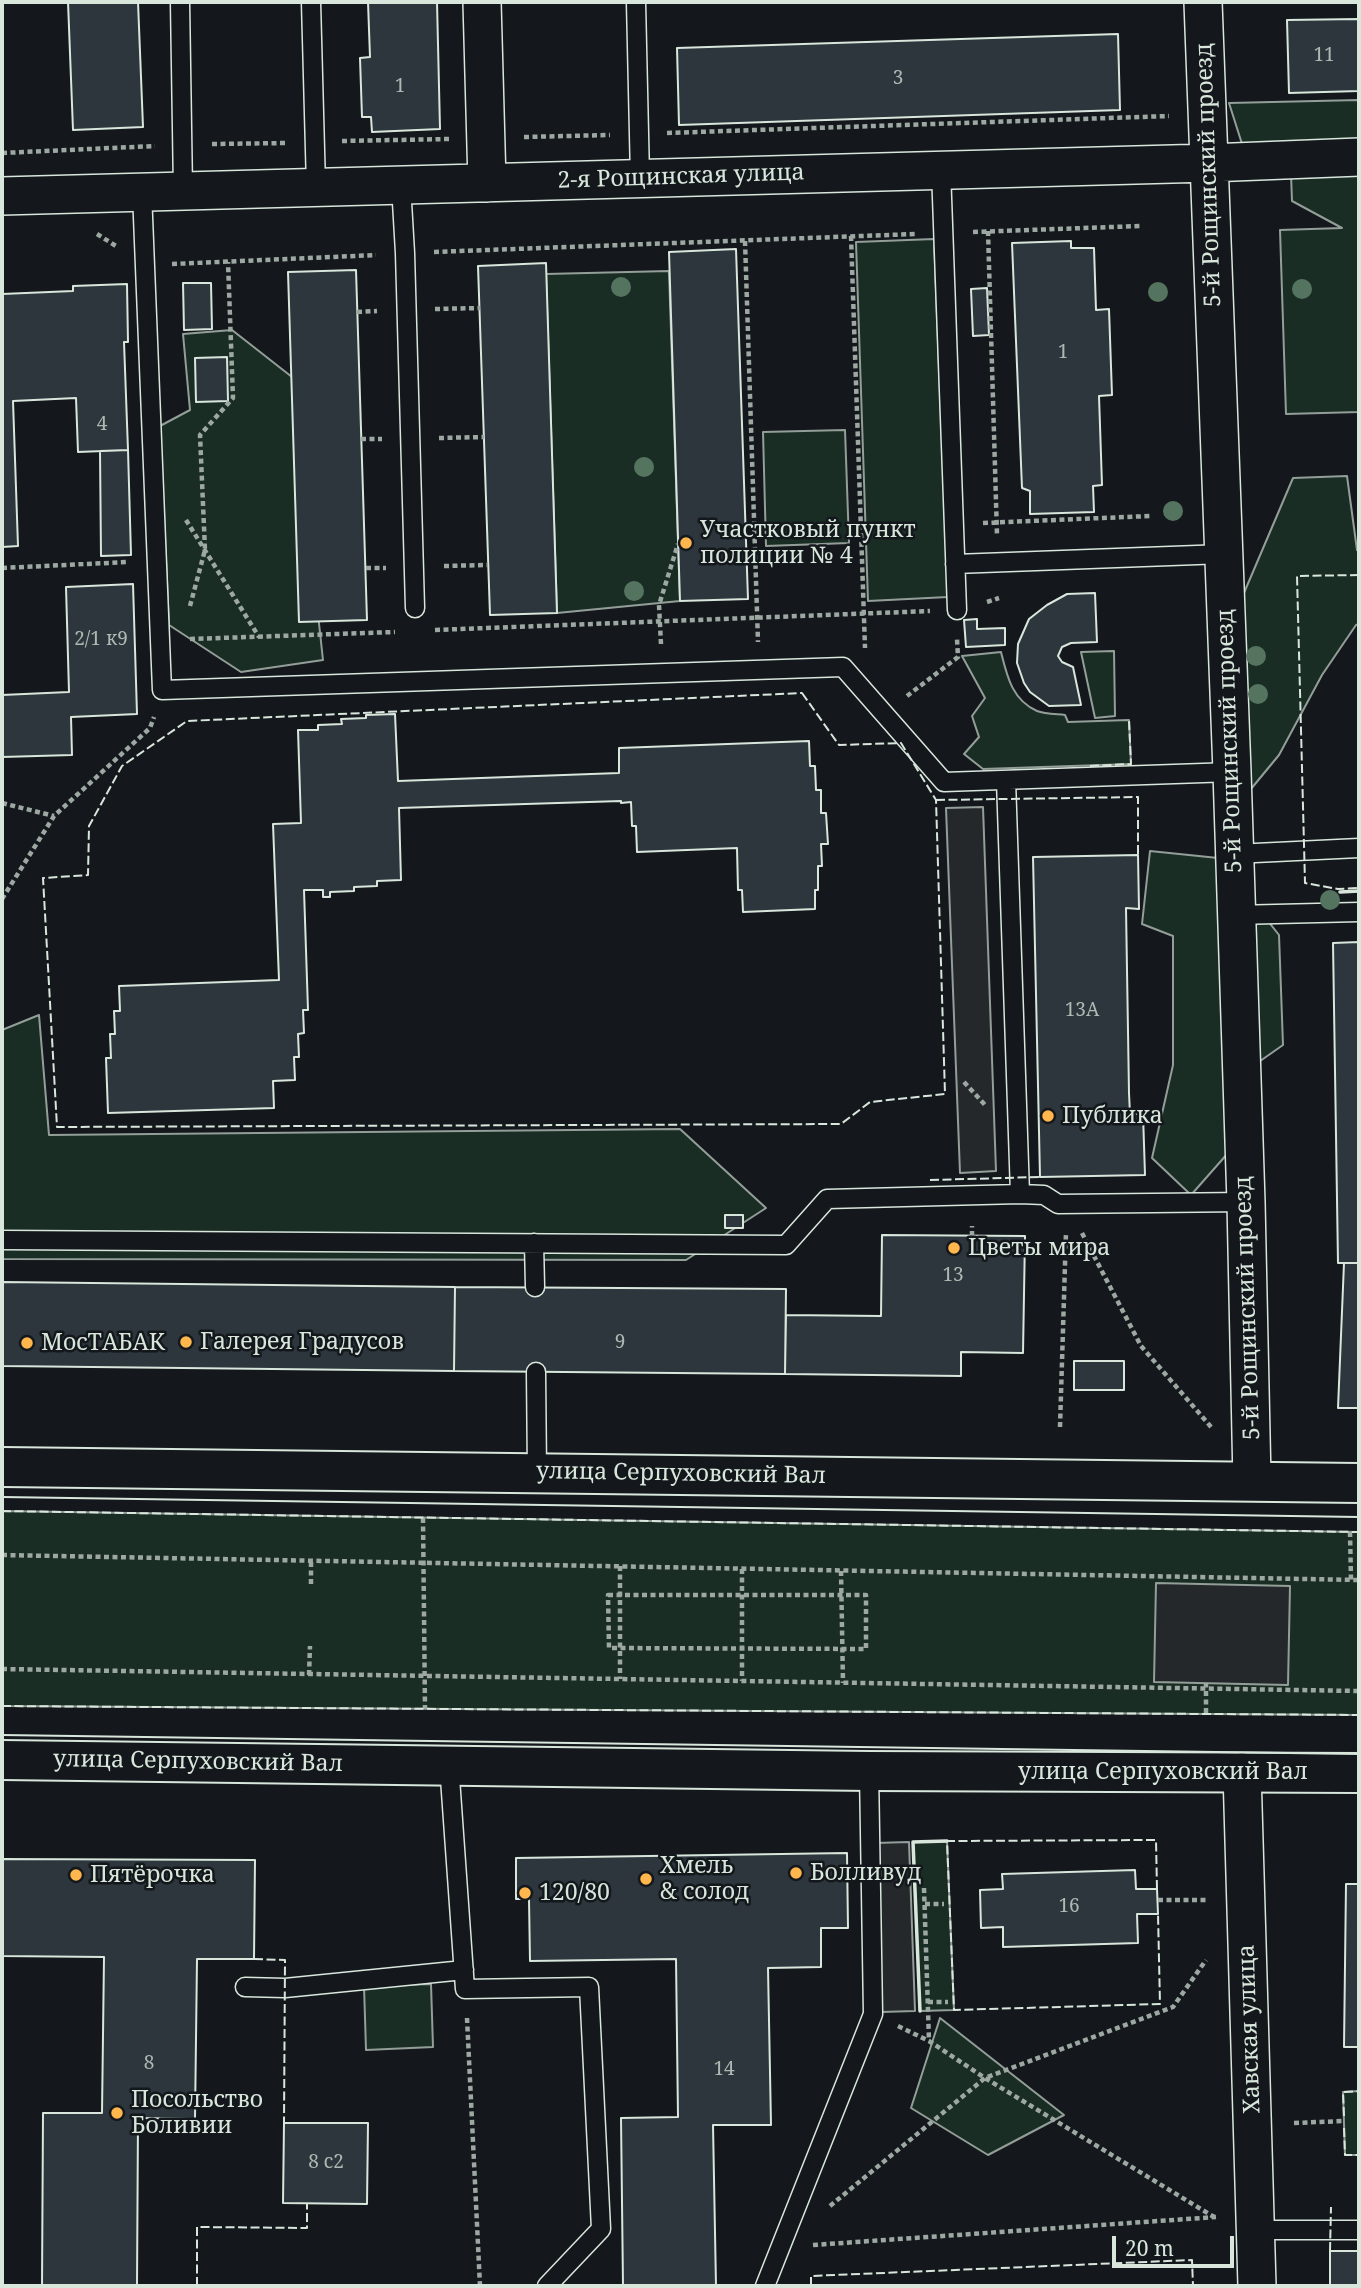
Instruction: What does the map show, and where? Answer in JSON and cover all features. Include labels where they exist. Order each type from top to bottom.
[{"type":"main road","name":"улица Серпуховский Вал","points":[[2,1467],[1359,1483]]},
{"type":"main road","name":"улица Серпуховский Вал","points":[[2,1760],[1359,1773]]},
{"type":"street","points":[[482,2],[487,183]]},
{"type":"street","name":"5-й Рощинский проезд","points":[[1203,2],[1232,772],[1252,1481]]},
{"type":"street","name":"2-я Рощинская улица","points":[[2,196],[1359,157]]},
{"type":"street","name":"Хавская улица","points":[[1242,1772],[1257,2286]]},
{"type":"lane","points":[[180,2],[183,191]]},
{"type":"lane","points":[[311,2],[316,187]]},
{"type":"lane","points":[[636,2],[640,178]]},
{"type":"lane","points":[[941,170],[957,610]]},
{"type":"lane","points":[[401,185],[415,608]]},
{"type":"lane","points":[[142,192],[162,690],[843,667],[944,782],[1232,772]]},
{"type":"lane","points":[[955,564],[1224,554]]},
{"type":"lane","points":[[1006,780],[1020,1194]]},
{"type":"lane","points":[[1234,854],[1359,848]]},
{"type":"lane","points":[[1236,915],[1359,912]]},
{"type":"lane","points":[[2,1240],[786,1245],[827,1199],[1020,1194],[1044,1195],[1058,1204],[1246,1202]]},
{"type":"lane","points":[[534,1243],[535,1287]]},
{"type":"lane","points":[[536,1372],[537,1473]]},
{"type":"lane","points":[[449,1764],[466,1989],[589,1987],[601,2229],[547,2286]]},
{"type":"lane","points":[[765,2286],[873,2014],[869,1770]]},
{"type":"lane","points":[[245,1987],[285,1987],[464,1970]]},
{"type":"lane","points":[[1255,2222],[1359,2230]]},
{"type":"path","points":[[2,153],[183,145],[485,139],[1168,116]]},
{"type":"path","points":[[145,264],[1140,226]]},
{"type":"path","points":[[988,231],[998,545]]},
{"type":"path","points":[[852,236],[864,613]]},
{"type":"path","points":[[745,241],[760,670]]},
{"type":"path","points":[[181,640],[205,550],[200,435],[233,398],[228,262]]},
{"type":"path","points":[[738,296],[747,296]]},
{"type":"path","points":[[742,421],[751,421]]},
{"type":"path","points":[[154,495],[171,495],[259,637]]},
{"type":"path","points":[[954,524],[1150,516]]},
{"type":"path","points":[[746,536],[755,536]]},
{"type":"path","points":[[663,673],[659,605],[678,544]]},
{"type":"path","points":[[2,568],[157,561]]},
{"type":"path","points":[[415,608],[416,631]]},
{"type":"path","points":[[160,640],[957,610],[958,657],[884,713]]},
{"type":"path","points":[[2,900],[54,816],[150,728],[162,690]]},
{"type":"path","points":[[2,803],[54,816]]},
{"type":"path","points":[[1060,1427],[1067,1204]]},
{"type":"path","points":[[1067,1204],[1141,1346],[1216,1434]]},
{"type":"path","points":[[972,1225],[972,1236]]},
{"type":"path","points":[[423,1518],[425,1709]]},
{"type":"path","points":[[1350,1532],[1351,1580]]},
{"type":"path","points":[[2,1555],[1359,1580]]},
{"type":"path","points":[[311,1561],[311,1584]]},
{"type":"path","points":[[620,1566],[620,1679]]},
{"type":"path","points":[[742,1569],[742,1681]]},
{"type":"path","points":[[841,1571],[843,1683]]},
{"type":"path","points":[[1206,1577],[1206,1584]]},
{"type":"path","points":[[608,1595],[742,1595],[866,1595],[866,1648],[609,1648],[608,1595]]},
{"type":"path","points":[[309,1675],[310,1646]]},
{"type":"path","points":[[2,1670],[1206,1686],[1359,1691]]},
{"type":"path","points":[[1206,1686],[1206,1713]]},
{"type":"path","points":[[925,1888],[929,2041],[1215,2218]]},
{"type":"path","points":[[1158,1900],[1208,1900]]},
{"type":"path","points":[[925,1904],[944,1903]]},
{"type":"path","points":[[781,2248],[985,2078],[1172,2007],[1209,1956]]},
{"type":"path","points":[[466,1989],[480,2286]]},
{"type":"path","points":[[929,2002],[948,2002]]},
{"type":"path","points":[[1294,2123],[1344,2122]]},
{"type":"path","points":[[781,2248],[1215,2218],[1255,2222]]},
{"type":"green space","points":[[1359,100],[1359,143],[1243,147],[1229,103]]},
{"type":"green space","points":[[1359,172],[1359,412],[1286,414],[1280,230],[1342,228],[1292,201],[1291,174]]},
{"type":"green space","points":[[934,239],[948,597],[868,601],[856,242]]},
{"type":"green space","points":[[669,271],[680,601],[557,613],[546,274]]},
{"type":"green space","points":[[232,330],[292,377],[323,660],[241,672],[169,625],[160,426],[190,410],[183,334]]},
{"type":"green space","points":[[845,430],[849,543],[766,546],[763,432]]},
{"type":"green space","points":[[1347,476],[1359,551],[1359,624],[1322,675],[1279,755],[1246,795],[1235,614],[1293,478]]},
{"type":"green space","points":[[1114,651],[1115,716],[1095,718],[1081,652]]},
{"type":"green space","points":[[1001,652],[1008,678],[1016,694],[1037,711],[1065,715],[1068,722],[1129,720],[1131,764],[983,769],[964,754],[979,737],[972,716],[985,698],[962,656]]},
{"type":"green space","points":[[1150,851],[1218,858],[1279,935],[1283,1045],[1253,1066],[1228,1153],[1191,1195],[1152,1158],[1173,1065],[1173,936],[1142,924]]},
{"type":"green space","points":[[39,1015],[49,1135],[680,1129],[766,1208],[686,1260],[2,1259],[2,1030]]},
{"type":"green space","points":[[2,1511],[1359,1532],[1359,1715],[2,1706]]},
{"type":"green space","points":[[947,1841],[954,2010],[920,2011],[913,1842]]},
{"type":"green space","points":[[431,1984],[433,2047],[366,2050],[364,1986]]},
{"type":"green space","points":[[940,2018],[1064,2115],[988,2155],[911,2108]]},
{"type":"green space","points":[[1359,2091],[1359,2155],[1345,2155],[1343,2092]]},
{"type":"shaded area","points":[[983,807],[996,1171],[960,1173],[946,808]]},
{"type":"shaded area","points":[[1156,1583],[1290,1586],[1288,1685],[1154,1682]]},
{"type":"shaded area","points":[[909,1842],[915,2011],[881,2012],[875,1843]]},
{"type":"building","points":[[68,2],[138,2],[143,127],[73,130]]},
{"type":"building","points":[[368,2],[437,2],[440,129],[372,132],[371,117],[362,117],[360,58],[370,57]]},
{"type":"building","points":[[1359,19],[1359,91],[1289,93],[1287,20]]},
{"type":"building","points":[[1118,34],[1120,110],[679,125],[677,48]]},
{"type":"building","points":[[1071,241],[1071,248],[1094,248],[1096,310],[1109,309],[1112,395],[1099,396],[1102,485],[1093,486],[1094,512],[1030,514],[1030,491],[1022,488],[1012,243]]},
{"type":"building","points":[[736,249],[748,599],[680,601],[669,252]]},
{"type":"building","points":[[546,263],[557,613],[490,615],[478,266]]},
{"type":"building","points":[[356,270],[367,620],[299,622],[288,272]]},
{"type":"building","points":[[183,283],[211,283],[212,329],[184,330]]},
{"type":"building","points":[[127,284],[128,342],[124,342],[128,450],[78,452],[76,398],[13,401],[18,546],[2,547],[2,294],[73,291],[73,286]]},
{"type":"building","points":[[987,288],[989,335],[973,336],[971,289]]},
{"type":"building","points":[[227,357],[228,401],[196,402],[195,358]]},
{"type":"building","points":[[128,450],[131,555],[101,556],[100,451]]},
{"type":"building","points":[[133,584],[137,714],[71,717],[72,755],[2,757],[2,695],[69,692],[66,587]]},
{"type":"building","points":[[1095,593],[1097,642],[1071,643],[1062,647],[1058,656],[1062,662],[1073,667],[1081,705],[1049,706],[1030,692],[1024,683],[1017,663],[1018,644],[1029,619],[1047,605],[1067,594]]},
{"type":"building","points":[[977,619],[977,629],[1005,628],[1005,645],[966,647],[964,620]]},
{"type":"building","points":[[395,714],[398,781],[619,773],[619,748],[809,741],[810,766],[815,766],[816,790],[821,790],[821,813],[826,813],[828,844],[821,844],[822,866],[818,866],[815,909],[743,912],[742,890],[738,890],[737,848],[637,852],[636,826],[632,826],[631,802],[399,808],[401,880],[377,881],[377,886],[354,887],[354,891],[330,892],[330,897],[323,897],[323,890],[304,890],[308,1010],[303,1010],[304,1033],[298,1034],[299,1057],[294,1057],[295,1080],[273,1081],[274,1108],[108,1113],[106,1058],[111,1058],[110,1034],[115,1034],[114,1011],[120,1011],[119,986],[279,980],[273,824],[301,823],[298,730],[318,730],[318,725],[342,724],[341,719]]},
{"type":"building","points":[[1138,855],[1139,909],[1126,908],[1129,1093],[1130,1114],[1143,1114],[1145,1175],[1040,1177],[1033,857]]},
{"type":"building","points":[[1359,942],[1359,1263],[1338,1263],[1333,943]]},
{"type":"building","points":[[725,1215],[743,1215],[743,1228],[725,1228]]},
{"type":"building","points":[[882,1235],[1025,1236],[1023,1353],[961,1352],[961,1376],[785,1374],[786,1315],[881,1316]]},
{"type":"building","points":[[1344,1263],[1359,1263],[1359,1408],[1338,1408]]},
{"type":"building","points":[[2,1282],[455,1287],[454,1371],[2,1366]]},
{"type":"building","points":[[455,1287],[786,1289],[785,1374],[454,1371]]},
{"type":"building","points":[[1074,1361],[1124,1361],[1124,1390],[1074,1390]]},
{"type":"building","points":[[847,1853],[848,1928],[821,1928],[821,1967],[768,1968],[771,2125],[713,2125],[716,2286],[623,2286],[621,2118],[678,2117],[676,1959],[530,1961],[529,1899],[516,1899],[516,1858]]},
{"type":"building","points":[[2,1859],[255,1860],[254,1959],[197,1959],[195,2119],[138,2118],[137,2286],[42,2286],[43,2113],[102,2113],[104,1957],[2,1956]]},
{"type":"building","points":[[1135,1870],[1136,1889],[1157,1889],[1158,1914],[1137,1914],[1138,1943],[1003,1947],[1003,1927],[981,1928],[980,1890],[1003,1889],[1002,1874]]},
{"type":"building","points":[[1346,1884],[1359,1884],[1359,2047],[1344,2047]]},
{"type":"building","points":[[284,2123],[368,2123],[367,2204],[283,2203]]},
{"type":"building","points":[[1330,2251],[1359,2251],[1359,2286],[1330,2285]]},
{"type":"tram line","points":[[2,1497],[1359,1517]]},
{"type":"tram line","points":[[2,1735],[1359,1754]]},
{"type":"fence","points":[[1359,575],[1297,576],[1305,883],[1338,889],[1359,888]]},
{"type":"fence","points":[[802,693],[839,745],[901,743],[936,800],[945,1094],[870,1102],[841,1124],[57,1127],[43,878],[88,875],[89,826],[122,766],[187,721],[802,693]]},
{"type":"fence","points":[[1090,766],[1131,764],[1129,720]]},
{"type":"fence","points":[[936,800],[1138,797],[1138,855]]},
{"type":"fence","points":[[930,1180],[1040,1177]]},
{"type":"fence","points":[[2,1511],[1359,1532]]},
{"type":"fence","points":[[2,1706],[1359,1715]]},
{"type":"fence","points":[[1157,1889],[1156,1840],[947,1841],[954,2010],[1160,2004],[1158,1914]]},
{"type":"fence","points":[[254,1959],[285,1960],[284,2123]]},
{"type":"fence","points":[[1344,2116],[1343,2092],[1359,2091]]},
{"type":"fence","points":[[1344,2128],[1345,2155],[1359,2155]]},
{"type":"fence","points":[[197,2286],[197,2227],[307,2228],[307,2204]]},
{"type":"fence","points":[[1330,2251],[1331,2207]]},
{"type":"fence","points":[[811,2286],[811,2276],[1192,2260],[1193,2286]]},
{"type":"wall","points":[[1340,892],[1359,891]]},
{"type":"wall","points":[[920,2011],[913,1842],[947,1841]]},
{"type":"place","name":"Участковый пункт полиции № 4","points":[[686,543]]},
{"type":"place","name":"Публика","points":[[1048,1116]]},
{"type":"place","name":"Цветы мира","points":[[954,1248]]},
{"type":"place","name":"Галерея Градусов","points":[[186,1342]]},
{"type":"place","name":"МосТАБАК","points":[[27,1343]]},
{"type":"place","name":"Болливуд","points":[[796,1873]]},
{"type":"place","name":"Пятёрочка","points":[[76,1875]]},
{"type":"place","name":"Хмель & солод","points":[[646,1879]]},
{"type":"place","name":"120/80","points":[[525,1893]]},
{"type":"place","name":"Посольство Боливии","points":[[117,2113]]}]
